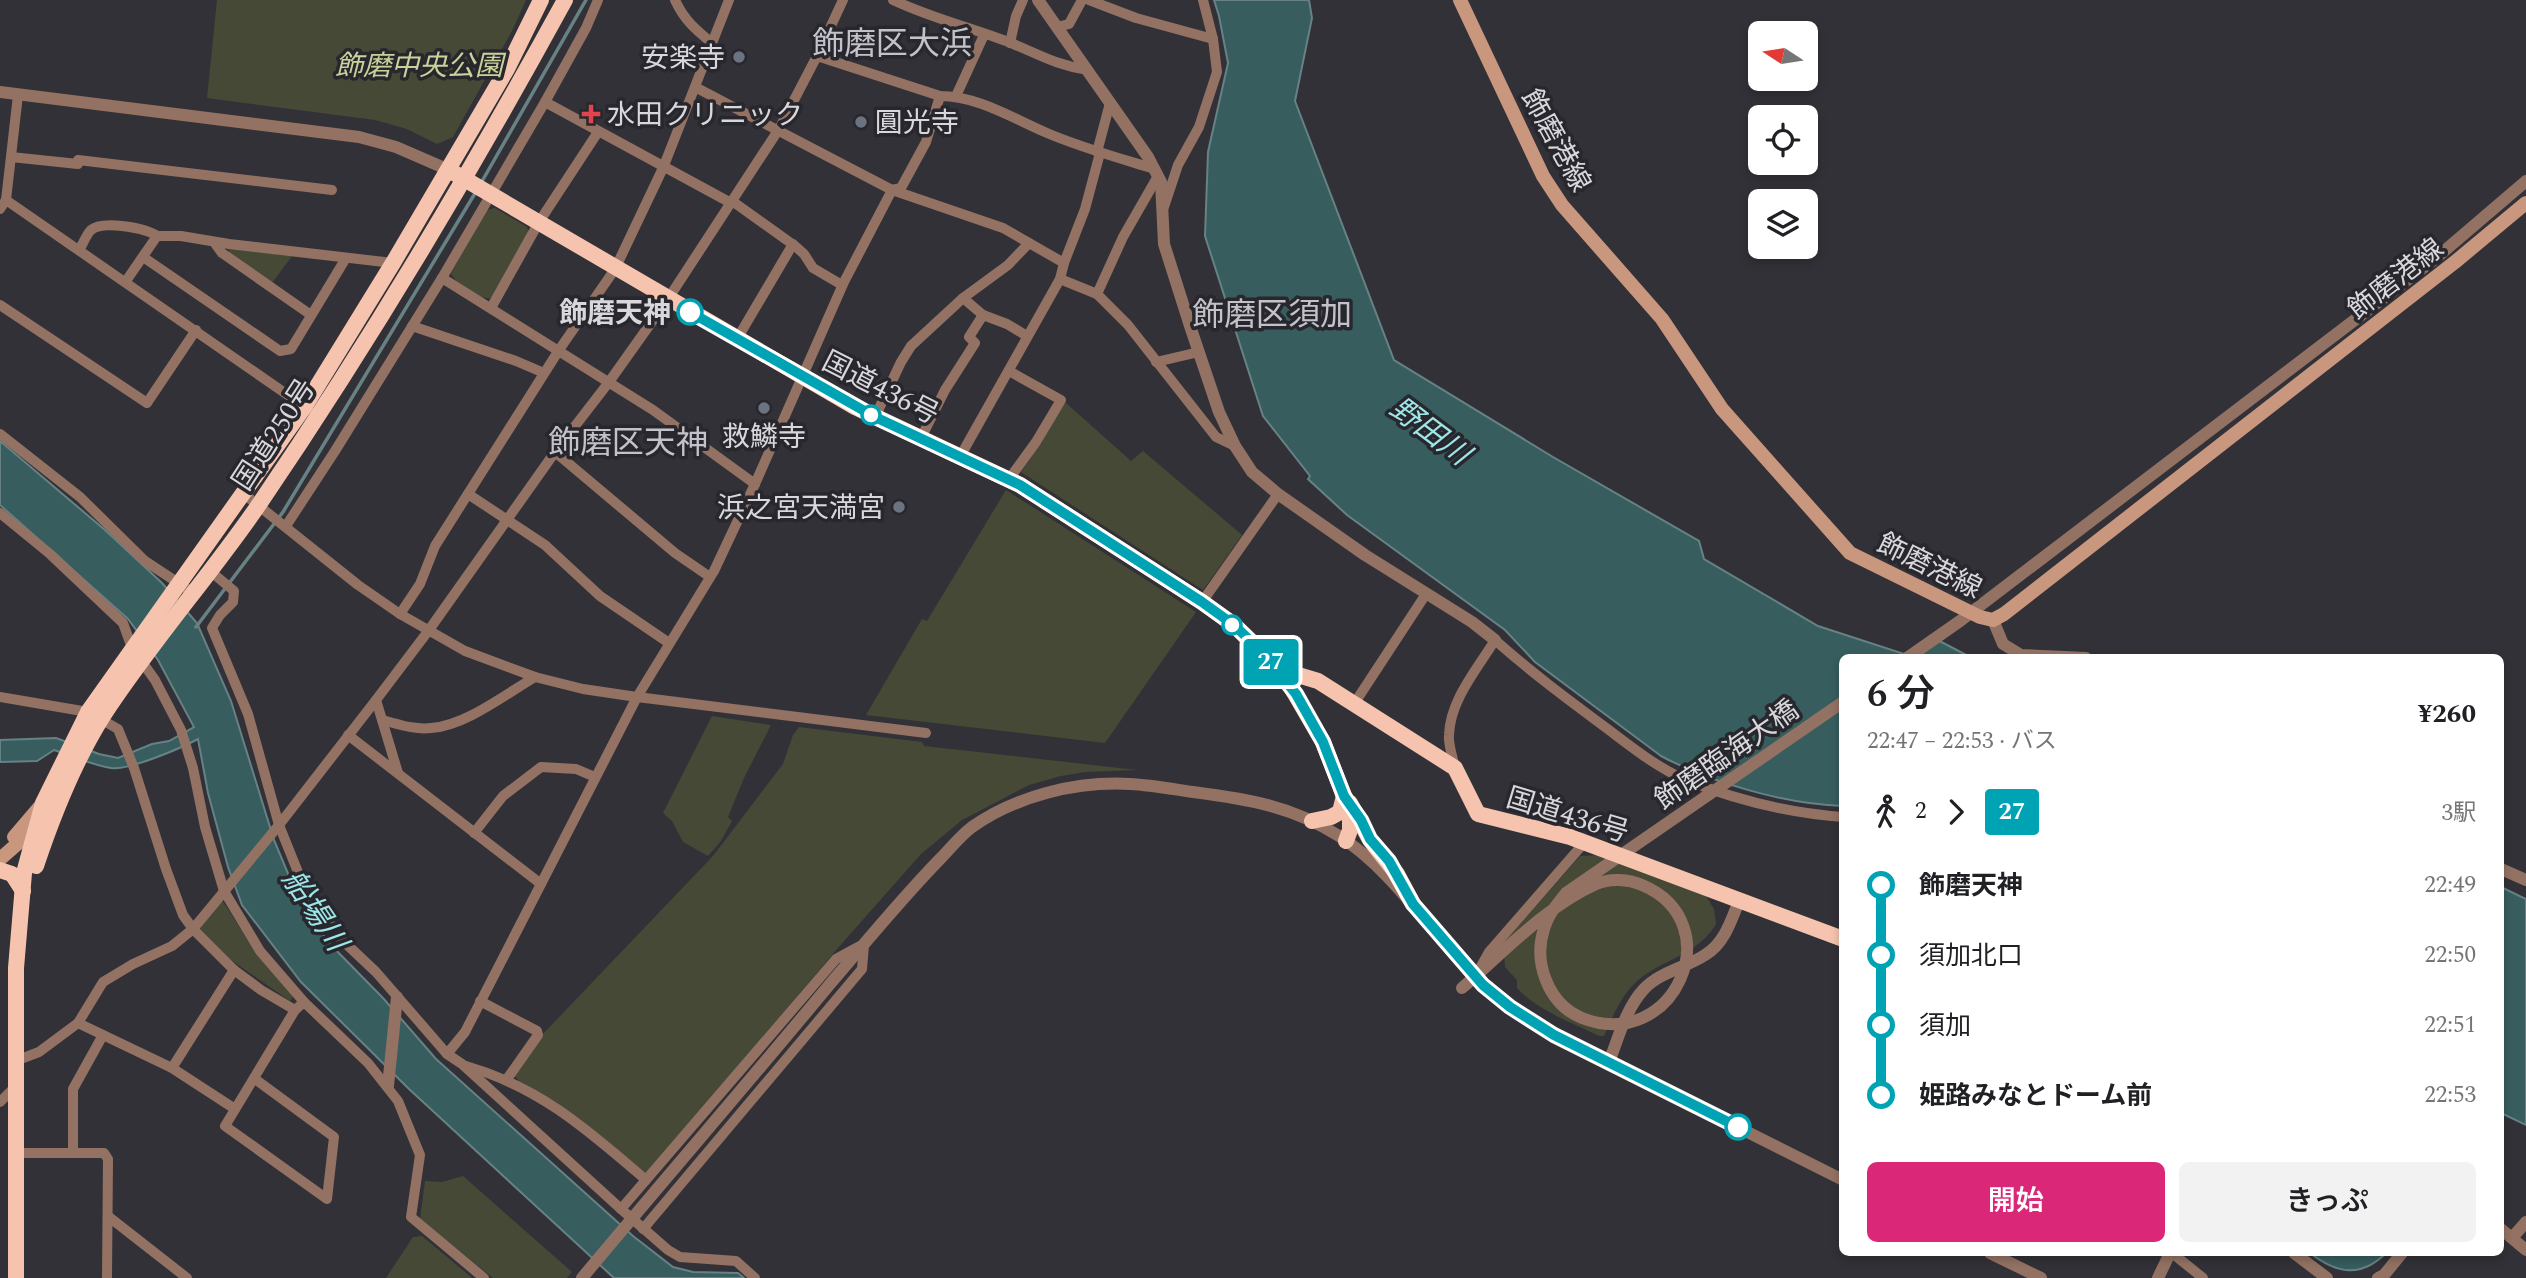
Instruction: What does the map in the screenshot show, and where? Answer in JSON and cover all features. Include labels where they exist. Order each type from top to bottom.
[{"type":"highway","name":"国道250号","points":[[91,722],[142,662],[192,592],[215,575],[264,509],[311,411],[393,263],[473,184],[507,69],[541,0]]},
{"type":"highway","name":"国道250号","points":[[16,1278],[16,968],[24,873],[36,827],[50,806],[91,722],[132,648],[244,494],[311,411],[432,233],[473,184],[565,0]]},
{"type":"highway","name":"国道436号","points":[[473,184],[615,269],[875,417],[1009,479],[1202,602],[1245,635],[1277,668],[1296,694],[1320,735],[1344,796],[1350,820],[1346,841]]},
{"type":"highway","name":"国道436号","points":[[1277,668],[1318,681],[1455,768],[1478,814],[1584,843],[1839,938]]},
{"type":"highway","points":[[1312,821],[1331,817],[1339,812],[1344,796]]},
{"type":"highway","points":[[1344,796],[1361,820],[1370,839],[1397,874],[1413,904]]},
{"type":"highway","name":"国道250号","points":[[24,894],[32,879],[50,806]]},
{"type":"highway","points":[[0,870],[12,874],[24,894]]},
{"type":"main road","name":"飾磨港線","points":[[1460,0],[1543,176],[1562,205],[1662,319],[1722,409],[1850,553],[1980,617],[1993,620],[2411,296],[2526,203]]},
{"type":"main road","points":[[0,857],[50,806]]},
{"type":"main road","points":[[0,857],[36,827]]},
{"type":"street","points":[[284,524],[335,452],[442,278],[473,184],[545,102],[586,28],[598,0]]},
{"type":"street","points":[[675,0],[691,26],[712,43]]},
{"type":"street","points":[[400,614],[420,584],[435,547],[468,494],[559,350],[615,269],[663,168],[729,0]]},
{"type":"street","points":[[18,1060],[39,1052],[78,1023],[103,982],[172,946],[192,929],[279,825],[429,630],[668,299],[779,130],[843,0]]},
{"type":"street","points":[[893,0],[917,12],[1010,43],[1064,67],[1087,70]]},
{"type":"street","points":[[1010,43],[1023,0]]},
{"type":"street","points":[[1038,0],[1157,173],[1161,182],[1164,208],[1164,244],[1219,412],[1235,446],[1252,472],[1278,494],[1365,555],[1495,640],[1539,679],[1652,762],[1685,779],[1772,807],[1839,817]]},
{"type":"street","points":[[1057,27],[1069,24],[1082,0]]},
{"type":"street","points":[[1089,0],[1136,18],[1213,39]]},
{"type":"street","points":[[1164,208],[1178,165],[1199,127],[1217,72],[1213,39],[1203,0]]},
{"type":"street","points":[[956,96],[984,35]]},
{"type":"street","points":[[817,56],[940,96],[956,96],[996,109],[1048,133],[1157,173]]},
{"type":"street","points":[[695,87],[892,190],[952,212],[977,217],[1003,228],[1064,262]]},
{"type":"street","points":[[0,92],[359,136],[396,147],[473,184]]},
{"type":"street","points":[[18,95],[3,205],[126,281],[311,411]]},
{"type":"street","points":[[447,1054],[465,1032],[637,697],[710,577],[755,484],[842,285],[892,190],[901,188],[926,142],[940,96]]},
{"type":"street","points":[[545,102],[663,168],[731,202],[793,244],[813,268],[842,285]]},
{"type":"street","points":[[961,455],[1060,279],[1085,209],[1110,103]]},
{"type":"street","points":[[491,308],[539,222],[598,132]]},
{"type":"street","points":[[11,157],[78,164],[78,160],[332,190]]},
{"type":"street","points":[[1097,294],[1157,173]]},
{"type":"street","points":[[1913,654],[1960,621],[2425,267],[2526,181]]},
{"type":"street","points":[[79,250],[92,229],[104,225],[150,231],[157,236],[181,236],[393,263]]},
{"type":"street","points":[[126,281],[157,236]]},
{"type":"street","points":[[214,242],[222,253],[312,315]]},
{"type":"street","points":[[875,417],[911,346],[963,298],[1008,265],[1029,243]]},
{"type":"street","points":[[737,339],[793,244]]},
{"type":"street","points":[[143,257],[280,351],[291,349],[346,258]]},
{"type":"street","points":[[442,278],[653,410],[755,484]]},
{"type":"street","points":[[1060,279],[1097,294],[1128,325],[1216,437],[1235,446]]},
{"type":"street","points":[[963,298],[983,315],[1027,336]]},
{"type":"street","points":[[0,305],[147,403],[195,330]]},
{"type":"street","points":[[921,438],[945,390],[975,343],[969,337],[983,315]]},
{"type":"street","points":[[411,326],[516,360],[544,373]]},
{"type":"street","points":[[1156,362],[1199,352]]},
{"type":"street","points":[[1009,372],[1061,400],[1036,442],[1009,479]]},
{"type":"street","points":[[0,434],[80,497],[145,561],[192,592]]},
{"type":"street","points":[[555,452],[675,553],[710,577]]},
{"type":"street","points":[[244,494],[358,585],[400,614],[466,651],[535,677],[583,689],[637,697],[926,733]]},
{"type":"street","points":[[468,494],[509,520],[564,561],[600,596],[669,643]]},
{"type":"street","points":[[1202,602],[1278,494]]},
{"type":"street","points":[[0,513],[118,617],[132,648],[155,680],[181,730],[224,891],[260,951],[303,1002],[368,1063],[388,1086],[398,1101],[420,1155],[411,1217],[484,1278]]},
{"type":"street","points":[[215,575],[234,592],[233,602],[212,628],[252,727],[279,825],[294,867],[341,939],[376,972],[447,1054],[463,1064],[643,1229],[680,1257],[736,1261],[755,1278]]},
{"type":"street","points":[[1354,704],[1426,594]]},
{"type":"street","points":[[1993,620],[2003,644],[2021,654]]},
{"type":"street","points":[[1455,768],[1448,736],[1452,714],[1465,687],[1495,640]]},
{"type":"street","points":[[382,720],[430,729],[454,724],[535,677]]},
{"type":"street","points":[[0,697],[118,729],[134,768],[183,915],[192,929],[234,970],[295,1010]]},
{"type":"street","points":[[376,700],[398,774]]},
{"type":"street","name":"飾磨臨海大橋","points":[[1462,988],[1475,976],[1553,910],[1560,904],[1604,880],[1618,880],[1636,882],[1654,890],[1679,916],[1685,932],[1687,957],[1684,975],[1675,992],[1661,1007],[1633,1023],[1618,1025],[1592,1021],[1564,1006],[1552,992],[1540,958],[1540,941],[1550,914],[1553,910],[1566,893],[1839,705]]},
{"type":"street","points":[[348,735],[541,884]]},
{"type":"street","points":[[474,833],[503,796],[541,767],[576,769],[595,777]]},
{"type":"street","points":[[582,1278],[918,881],[971,828],[1014,805],[1046,793],[1091,784],[1130,784],[1245,799],[1280,807],[1312,821],[1358,850],[1413,904],[1475,976],[1502,1000],[1532,1021],[1839,1178]]},
{"type":"street","points":[[1475,976],[1489,952],[1584,843]]},
{"type":"street","points":[[2504,870],[2526,880]]},
{"type":"street","points":[[1609,1062],[1634,1000],[1662,976],[1707,954],[1721,940],[1739,901]]},
{"type":"street","points":[[621,1209],[836,959],[864,944]]},
{"type":"street","points":[[643,1229],[862,968],[864,944]]},
{"type":"street","points":[[172,1068],[234,970]]},
{"type":"street","points":[[388,1086],[397,997]]},
{"type":"street","points":[[480,1001],[537,1031],[538,1035],[508,1079]]},
{"type":"street","points":[[255,1079],[334,1137],[327,1199],[225,1126],[295,1010],[303,1002]]},
{"type":"street","points":[[78,1023],[172,1068],[234,1108]]},
{"type":"street","points":[[73,1153],[73,1089],[103,1035]]},
{"type":"street","points":[[463,1064],[508,1079],[547,1100],[581,1124],[646,1180]]},
{"type":"street","points":[[0,1102],[17,1085]]},
{"type":"street","points":[[16,1153],[104,1153],[108,1159],[107,1278]]},
{"type":"street","points":[[109,1217],[187,1278]]},
{"type":"street","points":[[2512,1238],[2526,1222]]},
{"type":"street","points":[[2504,1231],[2526,1250]]},
{"type":"street","points":[[1996,1256],[2040,1278]]},
{"type":"street","points":[[2158,1278],[2169,1256]]},
{"type":"street","points":[[2175,1256],[2203,1278]]},
{"type":"street","points":[[2298,1256],[2327,1278]]},
{"type":"street","points":[[2378,1278],[2399,1256]]},
{"type":"green space","name":"飾磨中央公園","points":[[217,0],[526,0],[512,31],[453,137],[437,144],[407,129],[375,120],[207,98]]},
{"type":"green space","points":[[495,208],[527,227],[529,234],[491,298],[486,298],[468,290],[457,282],[451,273],[487,210]]},
{"type":"green space","points":[[228,249],[292,256],[272,283],[231,255]]},
{"type":"green space","points":[[1066,403],[1131,461],[1143,451],[1242,535],[1203,590],[1021,472],[1042,442],[1061,405]]},
{"type":"green space","points":[[1006,490],[1196,612],[1105,743],[866,715],[922,619],[927,621]]},
{"type":"green space","points":[[712,716],[771,725],[728,817],[732,821],[721,841],[708,856],[683,842],[672,821],[663,813]]},
{"type":"green space","points":[[799,727],[922,742],[924,746],[1137,770],[1085,772],[1029,785],[962,820],[921,854],[647,1174],[555,1102],[519,1081],[514,1075],[541,1036],[713,856],[783,764],[793,735]]},
{"type":"green space","points":[[1599,855],[1706,896],[1714,909],[1716,924],[1692,949],[1652,970],[1629,989],[1604,1036],[1555,1015],[1525,996],[1517,988],[1517,980],[1505,967],[1503,943],[1580,856]]},
{"type":"green space","points":[[222,900],[255,951],[293,997],[290,1001],[231,960],[200,929]]},
{"type":"green space","points":[[463,1176],[572,1272],[567,1278],[493,1278],[420,1219],[425,1181],[442,1182]]},
{"type":"green space","points":[[422,1236],[472,1278],[386,1278],[413,1237]]},
{"type":"water","name":"野田川","points":[[1214,0],[1309,0],[1312,18],[1295,101],[1394,360],[1553,457],[1699,541],[1704,559],[1818,626],[1904,654],[1839,654],[1839,806],[1797,801],[1749,790],[1703,775],[1661,756],[1535,662],[1505,630],[1347,515],[1308,479],[1310,476],[1263,416],[1205,236],[1208,152],[1228,63]]},
{"type":"water","points":[[0,441],[105,530],[162,583],[197,623],[231,701],[274,840],[294,888],[329,943],[383,998],[436,1059],[633,1236],[673,1267],[693,1272],[738,1273],[744,1278],[614,1278],[409,1089],[301,982],[242,905],[228,867],[208,793],[198,739],[154,758],[119,768],[97,765],[54,750],[37,761],[0,762],[0,740],[56,738],[118,758],[152,744],[169,741],[194,727],[158,660],[128,619],[0,505]]},
{"type":"water","points":[[1930,636],[1964,654],[1908,654]]},
{"type":"water","points":[[2504,888],[2526,899],[2526,1125],[2504,1114]]},
{"type":"water","points":[[2314,1256],[2383,1256],[2358,1270],[2339,1269]]},
{"type":"waterway","points":[[481,183],[586,0]]},
{"type":"waterway","points":[[196,627],[283,512],[477,190]]},
{"type":"bus line","name":"27","points":[[690,312],[875,417],[1020,485],[1234,625],[1288,682],[1308,713],[1323,742],[1344,796],[1361,820],[1370,839],[1389,861],[1413,904],[1483,985],[1510,1007],[1554,1035],[1738,1127]]},
{"type":"place","name":"安楽寺","points":[[739,57]]},
{"type":"place","name":"水田クリニック","points":[[591,114]]},
{"type":"place","name":"圓光寺","points":[[861,122]]},
{"type":"place","name":"飾磨天神","points":[[690,312]]},
{"type":"place","name":"救鱗寺","points":[[764,408]]},
{"type":"place","name":"浜之宮天満宮","points":[[899,507]]},
{"type":"district","name":"飾磨区大浜","points":[[892,43]]},
{"type":"district","name":"飾磨区須加","points":[[1272,314]]},
{"type":"district","name":"飾磨区天神","points":[[628,442]]},
{"type":"water label","name":"船場川","points":[[315,910]]}]
